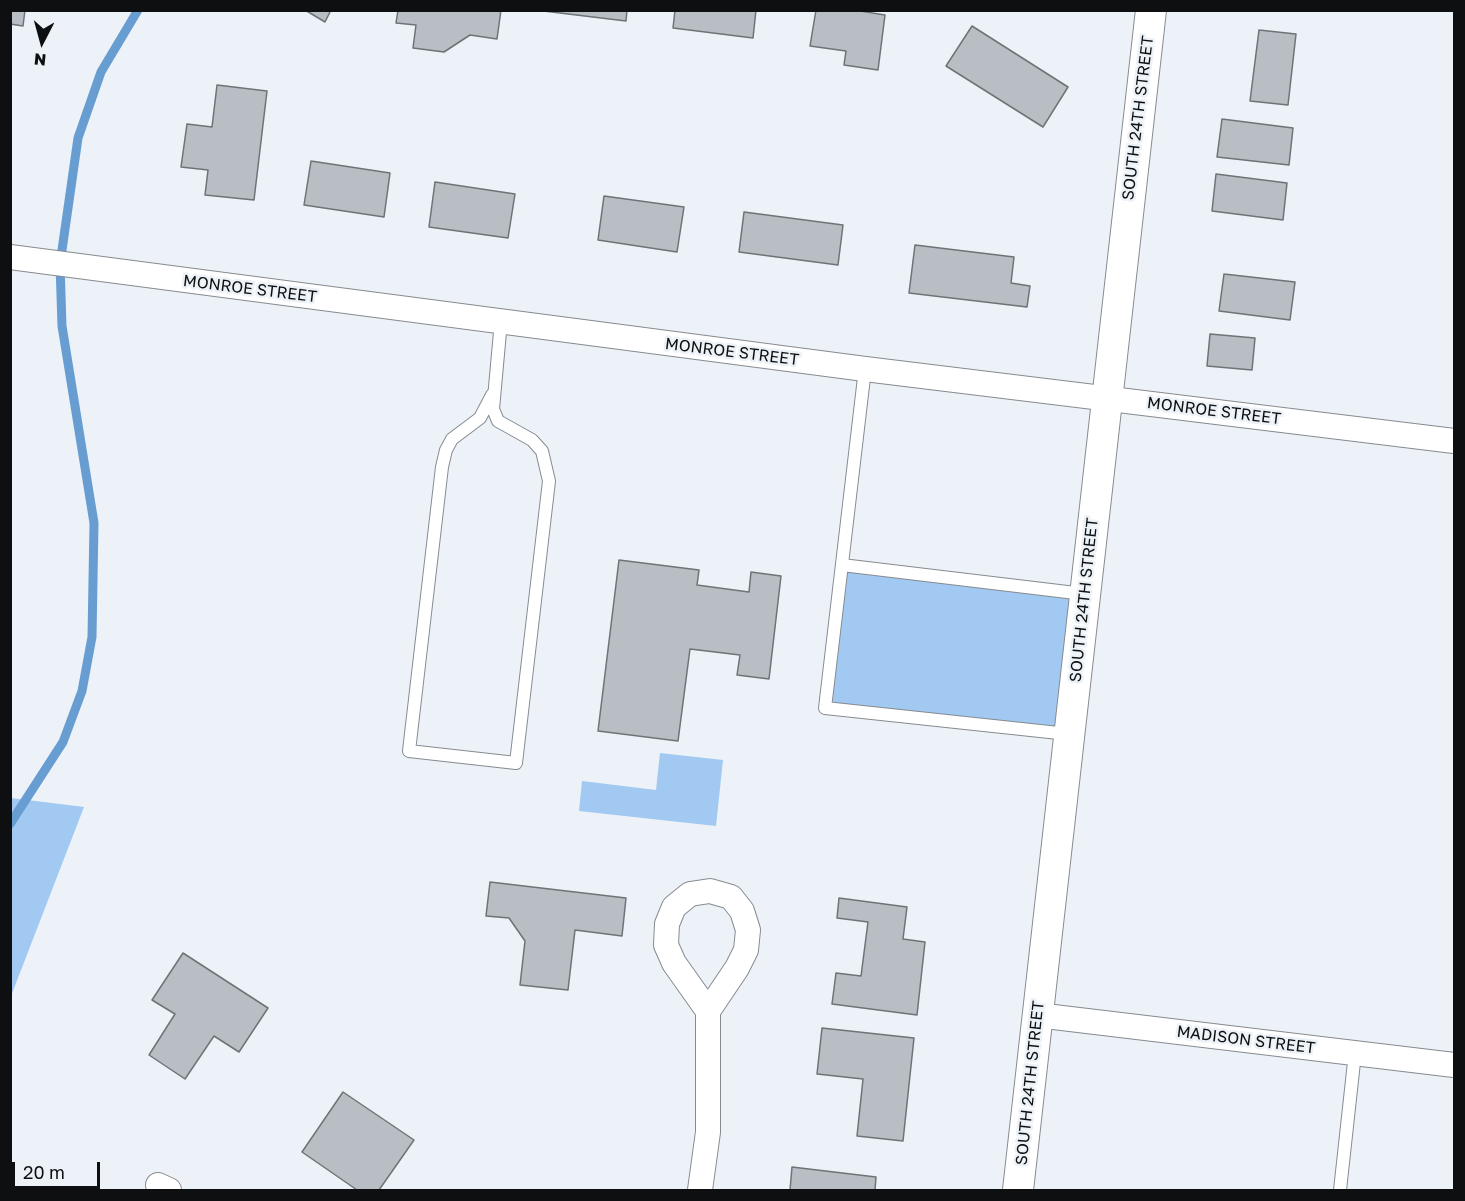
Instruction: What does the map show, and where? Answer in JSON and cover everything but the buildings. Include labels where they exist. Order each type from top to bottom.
[{"type":"street","name":"SOUTH 24TH STREET","points":[[1018,1191],[1151,10]]},
{"type":"street","name":"MONROE STREET","points":[[10,257],[865,369],[1455,441]]},
{"type":"street","points":[[700,1191],[708,1132],[708,1011],[742,958],[748,930],[742,911],[730,897],[710,891],[690,894],[674,907],[667,924],[666,945],[674,963],[708,1011]]},
{"type":"street","name":"MADISON STREET","points":[[1037,1015],[1455,1065]]},
{"type":"lane","points":[[492,394],[480,418],[453,439],[446,450],[442,467],[409,751],[516,763],[549,481],[542,451],[532,440],[498,421],[493,409],[492,394],[501,321]]},
{"type":"lane","points":[[865,369],[825,708],[1068,734]]},
{"type":"lane","points":[[842,565],[1084,594]]},
{"type":"lane","points":[[1340,1191],[1355,1053]]},
{"type":"shaded area","points":[[842,565],[1084,594],[1068,734],[825,708]]},
{"type":"shaded area","points":[[660,753],[723,760],[716,826],[579,811],[582,781],[656,790]]},
{"type":"shaded area","points":[[10,798],[84,807],[11,996]]},
{"type":"waterway","points":[[10,824],[63,742],[82,691],[92,637],[94,523],[62,326],[60,264],[78,138],[101,72],[138,10]]}]
